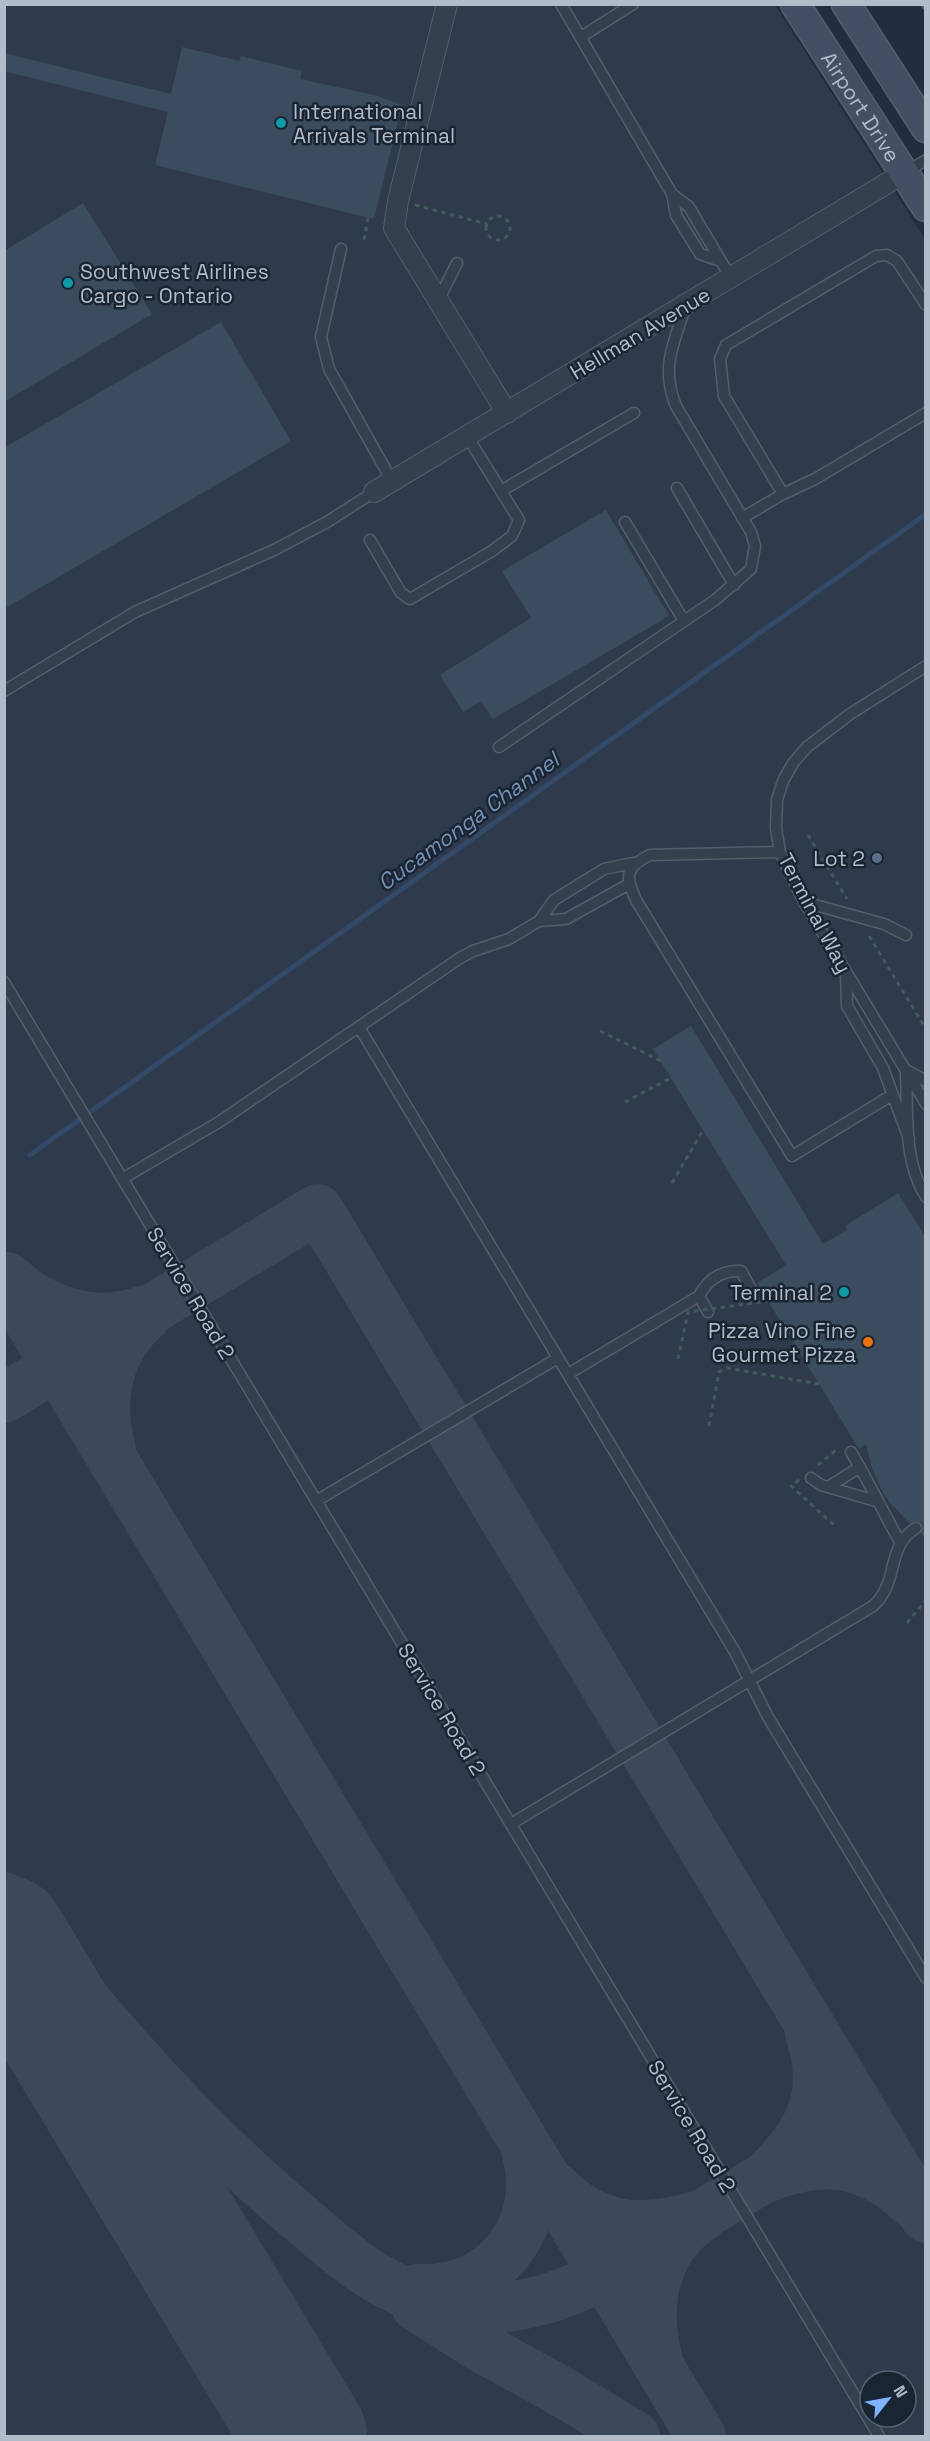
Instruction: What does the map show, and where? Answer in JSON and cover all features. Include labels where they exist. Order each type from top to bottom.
[{"type":"main road","name":"Airport Drive","points":[[795,4],[915,166],[926,207]]},
{"type":"main road","name":"Airport Drive","points":[[846,4],[926,128]]},
{"type":"street","points":[[447,4],[398,201],[394,228],[507,413]]},
{"type":"street","name":"Hellman Avenue","points":[[374,492],[686,305],[726,269],[915,166]]},
{"type":"lane","points":[[561,4],[672,194],[688,207],[726,269]]},
{"type":"lane","points":[[581,37],[633,4]]},
{"type":"lane","points":[[341,249],[321,337],[322,349],[329,369],[392,481]]},
{"type":"lane","points":[[783,494],[724,396],[720,359],[726,345],[876,256],[887,255],[897,261],[926,305]]},
{"type":"lane","points":[[438,300],[457,262]]},
{"type":"lane","points":[[499,747],[735,585],[751,569],[755,546],[751,532],[676,406],[670,392],[667,376],[686,305]]},
{"type":"lane","points":[[742,518],[783,494],[815,479],[926,412]]},
{"type":"lane","points":[[501,491],[634,413]]},
{"type":"lane","points":[[370,540],[401,593],[410,599],[492,551],[512,536],[519,520],[468,436]]},
{"type":"lane","points":[[677,488],[735,585]]},
{"type":"lane","points":[[4,691],[135,612],[274,550],[327,522],[374,492]]},
{"type":"lane","points":[[625,522],[684,621]]},
{"type":"lane","name":"Terminal Way","points":[[926,666],[850,714],[807,747],[793,763],[783,781],[777,800],[776,828],[780,852],[804,902],[926,1104]]},
{"type":"lane","points":[[122,1179],[219,1122],[460,958],[473,951],[509,939],[539,921],[554,900],[604,869],[633,863],[650,855],[780,852]]},
{"type":"lane","points":[[633,863],[629,871],[629,884],[636,900],[792,1156],[892,1095]]},
{"type":"lane","points":[[539,921],[566,919],[629,884]]},
{"type":"lane","points":[[804,902],[884,924],[906,934]]},
{"type":"lane","points":[[846,972],[847,1006],[883,1068],[909,1139]]},
{"type":"lane","name":"Service Road 2","points":[[4,982],[879,2436]]},
{"type":"lane","points":[[359,1027],[735,1652],[768,1717],[926,1978]]},
{"type":"lane","points":[[906,1070],[926,1081]]},
{"type":"lane","points":[[906,1070],[912,1168],[926,1197]]},
{"type":"lane","points":[[568,1374],[699,1296],[706,1283],[728,1271],[741,1271],[750,1287]]},
{"type":"lane","points":[[699,1296],[708,1312]]},
{"type":"lane","points":[[316,1501],[558,1358]]},
{"type":"lane","points":[[851,1452],[870,1483],[876,1501],[900,1542]]},
{"type":"lane","points":[[828,1487],[860,1467]]},
{"type":"lane","points":[[811,1478],[828,1487],[876,1501]]},
{"type":"lane","points":[[511,1824],[881,1599],[887,1590],[900,1542],[906,1534],[916,1528]]},
{"type":"path","points":[[398,201],[487,224]]},
{"type":"path","points":[[503,217],[510,226],[509,234],[503,239],[495,240],[489,236],[487,224],[492,218],[503,217]]},
{"type":"path","points":[[364,240],[368,218]]},
{"type":"path","points":[[600,1031],[661,1061]]},
{"type":"path","points":[[625,1102],[671,1078]]},
{"type":"path","points":[[672,1183],[703,1130]]},
{"type":"path","points":[[678,1359],[688,1312],[768,1301]]},
{"type":"path","points":[[709,1426],[719,1372],[727,1368],[819,1384]]},
{"type":"path","points":[[907,1623],[926,1600]]},
{"type":"shaded area","points":[[5,5],[775,5],[925,239],[925,2436],[5,2436]]},
{"type":"building","name":"International Arrivals Terminal","points":[[182,47],[239,61],[241,56],[302,71],[300,79],[378,96],[402,105],[374,219],[155,165],[168,112],[4,71],[4,53],[171,94]]},
{"type":"building","name":"Southwest Airlines Cargo - Ontario","points":[[83,203],[152,314],[4,402],[4,251]]},
{"type":"building","points":[[221,322],[291,441],[4,609],[4,448]]},
{"type":"building","points":[[606,510],[669,616],[493,719],[481,701],[463,712],[440,675],[531,618],[502,571]]},
{"type":"building","name":"Terminal 2","points":[[691,1026],[823,1244],[847,1230],[845,1226],[898,1193],[926,1238],[926,1538],[921,1534],[923,1527],[921,1523],[915,1521],[910,1524],[883,1493],[872,1469],[866,1444],[859,1449],[757,1283],[786,1265],[653,1049]]},
{"type":"waterway","name":"Cucamonga Channel","points":[[30,1155],[926,514]]},
{"type":"taxiway","points":[[4,1398],[318,1209],[926,2218]]},
{"type":"taxiway","points":[[7,1277],[37,1299],[70,1313],[87,1317],[105,1317],[123,1316],[142,1311]]},
{"type":"taxiway","points":[[4,1279],[701,2436]]},
{"type":"taxiway","points":[[111,1449],[105,1413],[108,1378],[121,1346],[145,1317]]},
{"type":"taxiway","points":[[4,1897],[107,2026],[181,2107],[260,2183],[355,2264],[401,2291],[441,2304],[489,2308],[512,2306],[536,2302],[582,2285],[865,2117]]},
{"type":"taxiway","points":[[810,2033],[818,2076],[812,2113],[793,2147],[763,2179],[804,2166],[824,2164],[842,2166],[877,2177],[895,2188],[912,2203]]},
{"type":"taxiway","points":[[417,2289],[445,2287],[470,2280],[492,2267],[509,2249],[522,2228],[529,2204],[531,2177],[526,2150]]},
{"type":"taxiway","points":[[554,2186],[589,2213],[625,2224],[664,2223],[706,2213],[684,2231],[671,2247],[657,2276],[652,2308],[657,2356]]},
{"type":"taxiway","points":[[416,2306],[477,2345],[635,2436]]},
{"type":"runway","points":[[4,1937],[305,2436]]},
{"type":"railway","points":[[922,4],[926,9]]},
{"type":"place","name":"International Arrivals Terminal","points":[[281,123]]},
{"type":"place","name":"Southwest Airlines Cargo - Ontario","points":[[68,283]]},
{"type":"place","name":"Lot 2","points":[[877,858]]},
{"type":"place","name":"Terminal 2","points":[[844,1292]]},
{"type":"place","name":"Pizza Vino Fine Gourmet Pizza","points":[[868,1342]]}]
